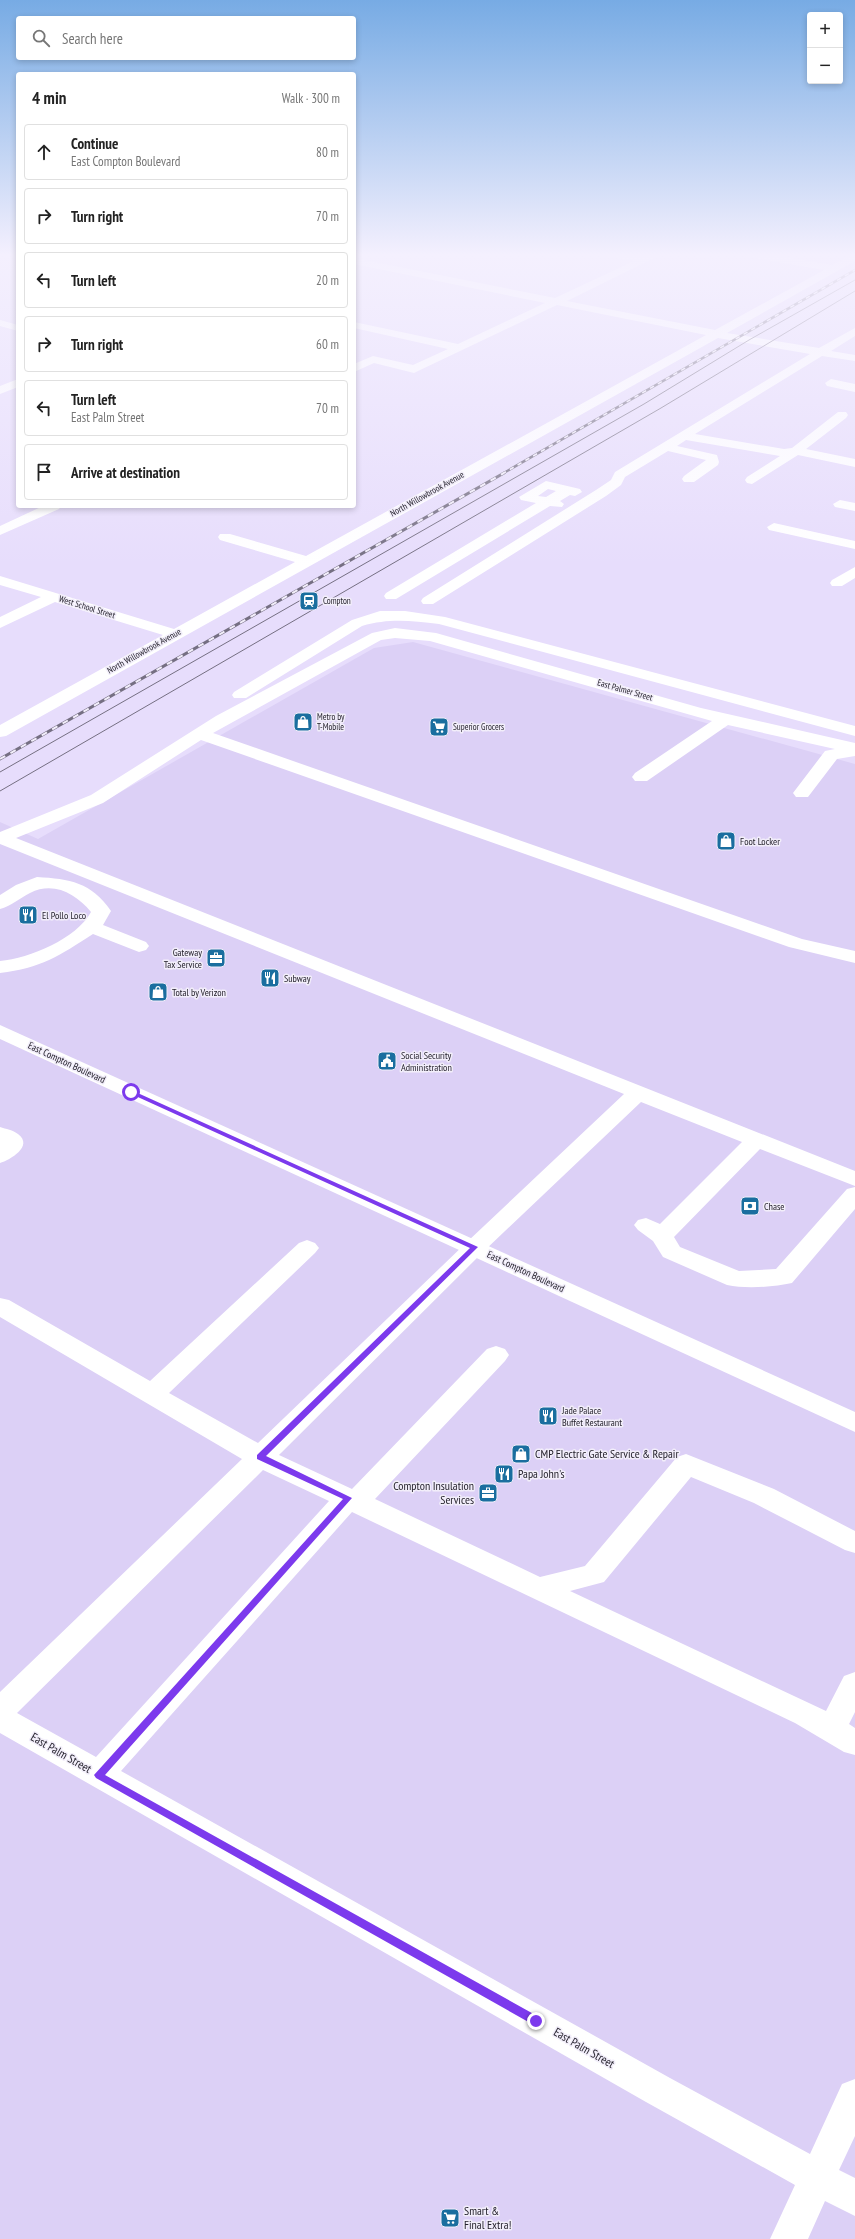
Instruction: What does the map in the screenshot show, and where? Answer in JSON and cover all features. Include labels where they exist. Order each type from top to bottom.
[{"type":"street","points":[[356,366],[373,359],[414,369],[439,357]]},
{"type":"street","name":"North Willowbrook Avenue","points":[[0,732],[674,357]]},
{"type":"street","points":[[428,601],[596,496],[616,482],[620,475],[809,357]]},
{"type":"street","points":[[0,390],[16,383]]},
{"type":"street","points":[[831,383],[855,388]]},
{"type":"street","points":[[752,480],[796,451],[842,415]]},
{"type":"street","points":[[703,424],[718,428]]},
{"type":"street","points":[[733,432],[793,447],[796,451]]},
{"type":"street","points":[[684,436],[784,453],[796,451],[855,463]]},
{"type":"street","points":[[666,447],[712,458],[713,462],[689,479]]},
{"type":"street","points":[[577,508],[526,497],[546,485],[596,496]]},
{"type":"street","points":[[391,596],[568,490]]},
{"type":"street","points":[[840,504],[855,507]]},
{"type":"street","points":[[0,531],[50,508]]},
{"type":"street","points":[[774,527],[855,545]]},
{"type":"street","points":[[840,542],[855,530]]},
{"type":"street","points":[[225,537],[306,561]]},
{"type":"street","points":[[837,583],[855,572]]},
{"type":"street","name":"West School Street","points":[[0,580],[174,634]]},
{"type":"street","points":[[0,623],[53,597]]},
{"type":"street","points":[[0,838],[97,799],[222,720],[237,697],[357,623],[380,616],[405,616],[448,622],[855,730]]},
{"type":"street","name":"East Palmer Street","points":[[222,720],[377,636],[395,633],[431,636],[806,739],[855,748]]},
{"type":"street","points":[[641,776],[727,718]]},
{"type":"street","points":[[199,734],[796,943],[855,957]]},
{"type":"street","points":[[802,793],[831,755],[855,751]]},
{"type":"street","points":[[0,838],[855,1179]]},
{"type":"street","points":[[0,903],[23,889],[37,883],[63,884],[86,894],[96,919],[139,946]]},
{"type":"street","points":[[9,966],[46,956],[96,919]]},
{"type":"street","name":"East Compton Boulevard","points":[[0,1031],[475,1247],[855,1423]]},
{"type":"street","points":[[0,1711],[475,1247],[638,1093]]},
{"type":"street","points":[[0,1134],[11,1139],[10,1149],[0,1156]]},
{"type":"street","points":[[757,1140],[654,1231],[671,1252],[736,1279],[783,1277],[855,1194]]},
{"type":"street","points":[[152,1394],[307,1248]]},
{"type":"street","points":[[0,1306],[260,1457],[806,1714],[843,1736],[855,1684]]},
{"type":"street","points":[[99,1775],[352,1500],[496,1354]]},
{"type":"street","points":[[538,1588],[594,1574],[686,1464],[764,1496],[855,1543]]},
{"type":"street","name":"East Palm Street","points":[[0,1718],[658,2090],[855,2198]]},
{"type":"street","points":[[789,2239],[855,2096]]},
{"type":"shaded area","points":[[413,642],[855,764],[855,2239],[0,2239],[0,822],[38,839],[374,648]]},
{"type":"tram line","points":[[0,772],[644,404],[720,357]]},
{"type":"tram line","points":[[0,791],[661,408],[745,357]]},
{"type":"railway","points":[[502,474],[704,357]]},
{"type":"railway","points":[[0,759],[504,473]]},
{"type":"place","name":"Compton","points":[[309,601]]},
{"type":"place","name":"Metro by T-Mobile","points":[[303,722]]},
{"type":"place","name":"Superior Grocers","points":[[439,727]]},
{"type":"place","name":"Foot Locker","points":[[726,841]]},
{"type":"place","name":"El Pollo Loco","points":[[28,915]]},
{"type":"place","name":"Gateway Tax Service","points":[[216,958]]},
{"type":"place","name":"Subway","points":[[270,978]]},
{"type":"place","name":"Total by Verizon","points":[[158,992]]},
{"type":"place","name":"Social Security Administration","points":[[387,1061]]},
{"type":"place","name":"Chase","points":[[750,1206]]},
{"type":"place","name":"Jade Palace Buffet Restaurant","points":[[548,1416]]},
{"type":"place","name":"CMP Electric Gate Service & Repair","points":[[521,1454]]},
{"type":"place","name":"Papa John's","points":[[504,1474]]},
{"type":"place","name":"Compton Insulation Services","points":[[488,1493]]},
{"type":"place","name":"Smart & Final Extra!","points":[[450,2218]]},
{"type":"route","points":[[131,1092],[475,1247],[260,1457],[348,1498],[99,1775],[536,2021]]}]
